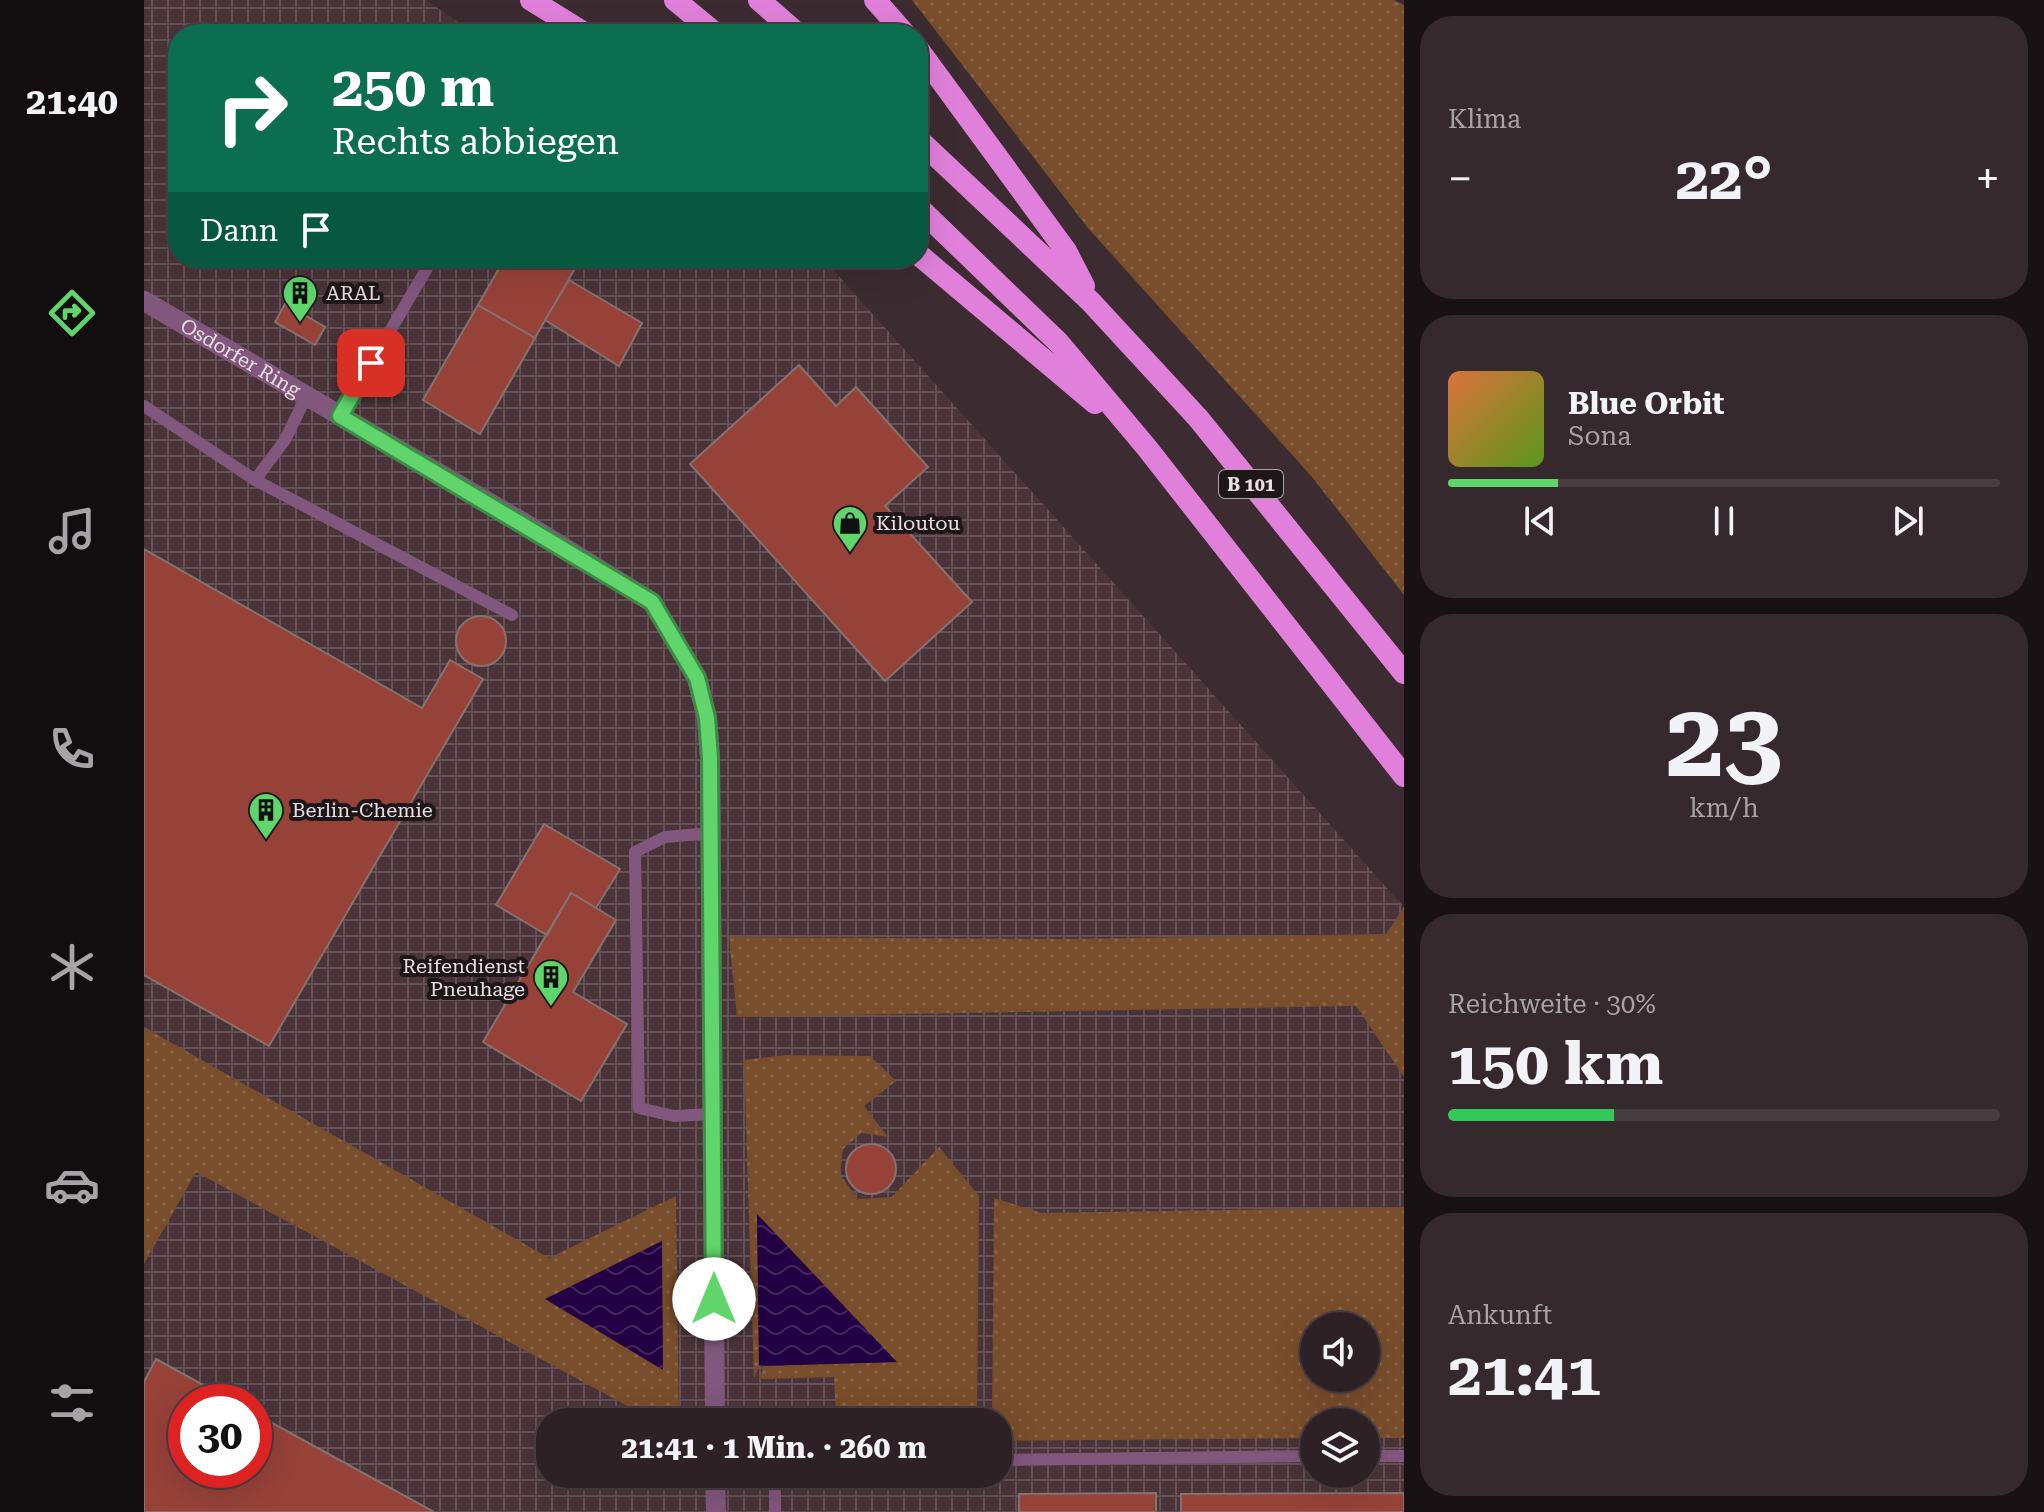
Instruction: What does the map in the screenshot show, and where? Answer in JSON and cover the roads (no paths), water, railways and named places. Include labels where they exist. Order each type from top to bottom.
[{"type":"highway","points":[[531,0],[570,24]]},
{"type":"highway","points":[[675,0],[704,24]]},
{"type":"highway","points":[[759,0],[787,24]]},
{"type":"highway","points":[[875,0],[896,24]]},
{"type":"highway","points":[[928,63],[1066,251],[1091,302]]},
{"type":"highway","name":"B 101","points":[[928,148],[1091,302],[1198,418],[1404,673]]},
{"type":"highway","name":"B 101","points":[[928,217],[1059,343],[1147,448],[1404,776]]},
{"type":"highway","points":[[928,262],[1147,448]]},
{"type":"street","name":"Osdorfer Ring","points":[[144,301],[652,602],[697,678],[707,718],[710,833],[715,1408]]},
{"type":"street","points":[[715,1488],[716,1512]]},
{"type":"lane","points":[[340,416],[427,268]]},
{"type":"lane","points":[[255,480],[285,440],[307,395]]},
{"type":"lane","points":[[144,406],[255,480],[512,615]]},
{"type":"lane","points":[[710,833],[665,837],[635,852],[639,1108],[674,1116],[713,1114]]},
{"type":"lane","points":[[1012,1460],[1300,1456]]},
{"type":"lane","points":[[1380,1456],[1404,1456]]},
{"type":"lane","points":[[775,1488],[775,1512]]},
{"type":"water","points":[[757,1214],[897,1362],[759,1366]]},
{"type":"water","points":[[662,1241],[663,1370],[545,1299]]},
{"type":"place","name":"ARAL","points":[[300,324]]},
{"type":"place","name":"Kiloutou","points":[[850,554]]},
{"type":"place","name":"Berlin-Chemie","points":[[266,841]]},
{"type":"place","name":"Reifendienst Pneuhage","points":[[551,1008]]}]
